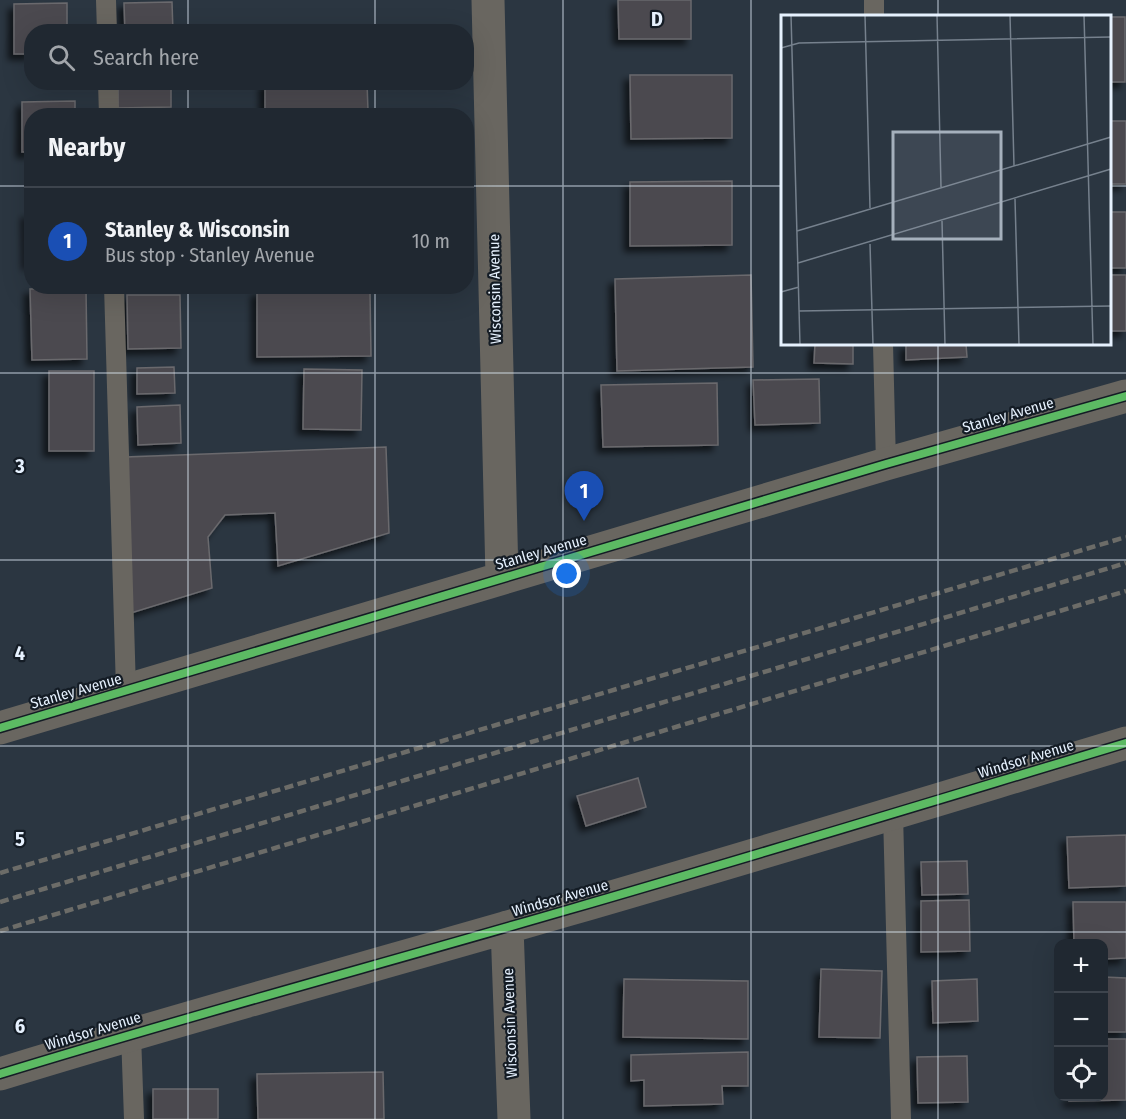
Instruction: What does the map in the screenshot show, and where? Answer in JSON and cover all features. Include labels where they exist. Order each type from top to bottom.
[{"type":"street","name":"Wisconsin Avenue","points":[[488,0],[502,578]]},
{"type":"street","name":"Stanley Avenue","points":[[0,728],[886,464],[1126,396]]},
{"type":"street","name":"Windsor Avenue","points":[[0,1074],[893,814],[1126,743]]},
{"type":"street","name":"Wisconsin Avenue","points":[[507,927],[514,1119]]},
{"type":"lane","points":[[106,0],[107,24]]},
{"type":"lane","points":[[873,0],[874,15]]},
{"type":"lane","points":[[108,90],[109,108]]},
{"type":"lane","points":[[114,294],[126,690]]},
{"type":"lane","points":[[883,345],[886,464]]},
{"type":"lane","points":[[893,814],[901,1119]]},
{"type":"lane","points":[[131,1034],[134,1119]]},
{"type":"building","points":[[618,0],[691,0],[691,39],[619,39]]},
{"type":"building","points":[[172,2],[173,24],[125,24],[124,3]]},
{"type":"building","points":[[67,3],[67,24],[24,24],[24,54],[14,54],[14,4]]},
{"type":"building","points":[[1111,17],[1125,17],[1125,82],[1111,82]]},
{"type":"building","points":[[630,75],[732,75],[732,138],[631,139]]},
{"type":"building","points":[[118,90],[171,90],[171,107],[118,108]]},
{"type":"building","points":[[265,90],[367,90],[368,108],[265,108]]},
{"type":"building","points":[[75,101],[75,108],[24,108],[24,152],[22,152],[22,102]]},
{"type":"building","points":[[1111,121],[1126,121],[1126,184],[1111,184]]},
{"type":"building","points":[[732,181],[732,245],[630,246],[630,182]]},
{"type":"building","points":[[1111,212],[1126,212],[1126,268],[1111,268]]},
{"type":"building","points":[[751,275],[753,367],[617,371],[615,279]]},
{"type":"building","points":[[1111,275],[1126,275],[1126,331],[1111,331]]},
{"type":"building","points":[[30,294],[86,294],[87,359],[32,360]]},
{"type":"building","points":[[257,294],[370,294],[371,356],[257,357]]},
{"type":"building","points":[[127,295],[180,295],[181,348],[128,349]]},
{"type":"building","points":[[815,345],[853,345],[853,364],[814,363]]},
{"type":"building","points":[[906,345],[966,345],[967,357],[906,360]]},
{"type":"building","points":[[174,367],[175,393],[137,394],[137,368]]},
{"type":"building","points":[[304,369],[362,370],[361,430],[303,429]]},
{"type":"building","points":[[49,371],[94,371],[94,451],[49,451]]},
{"type":"building","points":[[819,379],[820,423],[755,425],[753,380]]},
{"type":"building","points":[[717,383],[718,445],[603,447],[601,385]]},
{"type":"building","points":[[180,405],[181,443],[138,445],[137,407]]},
{"type":"building","points":[[386,447],[389,533],[278,566],[275,513],[225,515],[208,537],[212,588],[131,613],[126,457]]},
{"type":"building","points":[[638,778],[646,807],[586,826],[577,796]]},
{"type":"building","points":[[1126,835],[1126,886],[1069,888],[1067,837]]},
{"type":"building","points":[[967,861],[968,894],[922,895],[921,862]]},
{"type":"building","points":[[969,900],[970,951],[921,952],[921,901]]},
{"type":"building","points":[[1073,902],[1126,902],[1126,958],[1108,959],[1108,939],[1074,939]]},
{"type":"building","points":[[821,969],[882,971],[880,1038],[819,1037]]},
{"type":"building","points":[[1108,977],[1126,978],[1126,1032],[1108,1032]]},
{"type":"building","points":[[624,979],[748,981],[748,1039],[623,1037]]},
{"type":"building","points":[[977,979],[978,1021],[933,1023],[932,981]]},
{"type":"building","points":[[1108,1039],[1126,1039],[1126,1100],[1108,1100]]},
{"type":"building","points":[[748,1052],[748,1086],[722,1086],[723,1104],[644,1106],[644,1080],[631,1081],[631,1055]]},
{"type":"building","points":[[967,1056],[968,1102],[918,1103],[917,1057]]},
{"type":"building","points":[[383,1072],[384,1119],[258,1119],[257,1074]]},
{"type":"building","points":[[153,1089],[218,1089],[218,1119],[153,1119]]},
{"type":"railway","points":[[0,873],[1126,537]]},
{"type":"railway","points":[[0,902],[1126,563]]},
{"type":"railway","points":[[0,931],[1126,591]]},
{"type":"cycle path","points":[[0,728],[886,464],[1126,396]]},
{"type":"cycle path","points":[[0,1074],[637,890],[1126,743]]},
{"type":"place","name":"Stanley & Wisconsin","points":[[584,521]]}]
